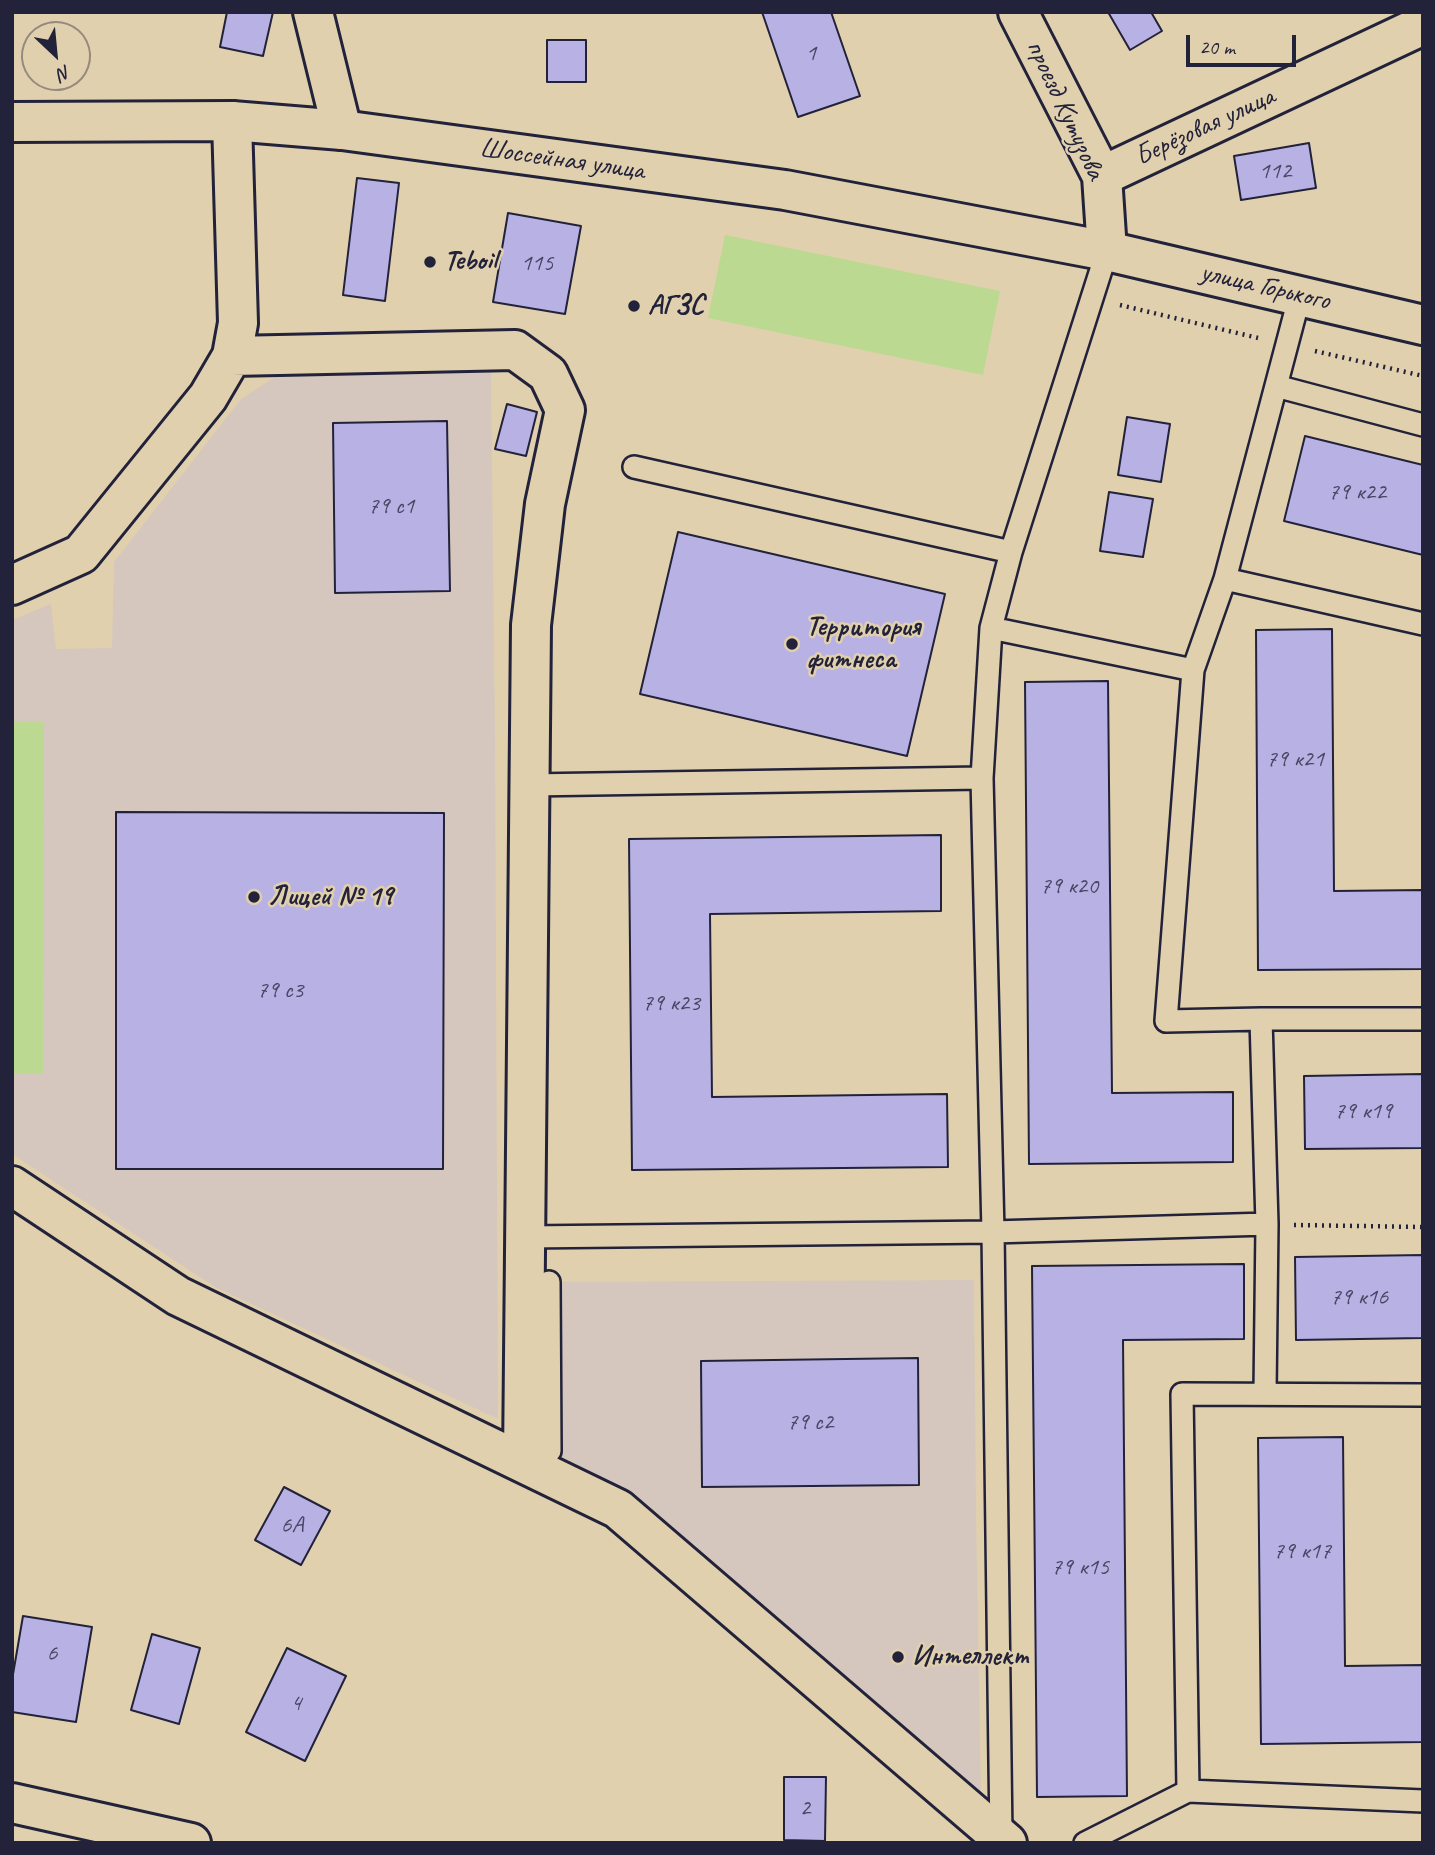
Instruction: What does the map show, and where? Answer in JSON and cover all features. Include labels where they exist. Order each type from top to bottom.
[{"type":"street","points":[[313,12],[342,130]]},
{"type":"street","name":"проезд Кутузова","points":[[1018,12],[1102,176],[1107,251]]},
{"type":"street","name":"Берёзовая улица","points":[[1102,176],[1423,25]]},
{"type":"street","points":[[12,585],[81,554],[208,397],[232,356],[238,323],[232,121]]},
{"type":"street","name":"Шоссейная улица","points":[[12,122],[232,121],[342,130],[785,190],[1107,251]]},
{"type":"street","name":"улица Горького","points":[[1107,251],[1423,325]]},
{"type":"street","points":[[232,356],[515,350],[548,374],[565,410],[545,504],[531,625],[525,1237],[536,1456]]},
{"type":"street","points":[[12,1186],[178,1296],[536,1456],[618,1509],[1004,1840]]},
{"type":"street","points":[[12,1803],[191,1843]]},
{"type":"lane","points":[[1004,1840],[982,778],[991,628],[1010,552],[1107,251]]},
{"type":"lane","points":[[1300,295],[1225,579],[1192,670],[1167,1021],[1423,1019]]},
{"type":"lane","points":[[1276,386],[1423,425]]},
{"type":"lane","points":[[634,467],[1010,552]]},
{"type":"lane","points":[[1225,579],[1423,624]]},
{"type":"lane","points":[[991,628],[1192,670]]},
{"type":"lane","points":[[529,785],[982,778]]},
{"type":"lane","points":[[1261,1019],[1267,1224],[1265,1394]]},
{"type":"lane","points":[[525,1237],[993,1232],[1267,1224]]},
{"type":"lane","points":[[536,1456],[549,1282]]},
{"type":"lane","points":[[1188,1791],[1182,1394],[1423,1395]]},
{"type":"lane","points":[[1085,1843],[1188,1791],[1423,1801]]},
{"type":"path","points":[[1267,1224],[1423,1227]]},
{"type":"shaded area","name":"Лицей № 19","points":[[491,371],[498,1419],[215,1287],[12,1154],[12,620],[51,604],[56,649],[112,648],[114,562],[241,399],[283,372]]},
{"type":"shaded area","name":"Интеллект","points":[[974,1280],[981,1799],[625,1490],[550,1451],[549,1282]]},
{"type":"green space","points":[[725,235],[1000,291],[983,375],[708,318]]},
{"type":"green space","points":[[12,721],[44,722],[43,1074],[12,1074]]},
{"type":"building","points":[[227,12],[273,12],[263,56],[220,47]]},
{"type":"building","points":[[762,12],[831,12],[860,96],[798,117]]},
{"type":"building","points":[[1108,12],[1151,12],[1162,31],[1130,50]]},
{"type":"building","points":[[547,40],[586,40],[586,82],[547,82]]},
{"type":"building","points":[[1309,143],[1316,188],[1241,200],[1234,156]]},
{"type":"building","points":[[357,178],[399,183],[385,301],[343,295]]},
{"type":"building","points":[[508,213],[581,226],[565,314],[493,302]]},
{"type":"building","points":[[507,404],[537,412],[526,456],[495,449]]},
{"type":"building","points":[[1127,417],[1170,424],[1161,482],[1118,475]]},
{"type":"building","points":[[447,421],[450,591],[335,593],[333,423]]},
{"type":"building","points":[[1305,436],[1423,465],[1423,555],[1284,521]]},
{"type":"building","points":[[1109,492],[1153,499],[1143,557],[1100,551]]},
{"type":"building","name":"Территория фитнеса","points":[[678,532],[945,594],[907,756],[640,694]]},
{"type":"building","points":[[1332,629],[1334,891],[1423,890],[1423,969],[1258,970],[1256,630]]},
{"type":"building","points":[[1108,681],[1112,1093],[1233,1092],[1233,1162],[1029,1164],[1025,682]]},
{"type":"building","points":[[116,812],[444,813],[443,1169],[116,1169]]},
{"type":"building","points":[[941,835],[941,911],[710,914],[712,1097],[947,1094],[948,1167],[632,1170],[629,839]]},
{"type":"building","points":[[1423,1074],[1423,1148],[1305,1149],[1304,1076]]},
{"type":"building","points":[[1423,1255],[1423,1338],[1296,1340],[1295,1257]]},
{"type":"building","points":[[1244,1264],[1244,1339],[1123,1340],[1127,1796],[1037,1797],[1032,1266]]},
{"type":"building","points":[[918,1358],[919,1485],[702,1487],[701,1361]]},
{"type":"building","points":[[1343,1437],[1345,1666],[1423,1665],[1423,1742],[1261,1744],[1258,1438]]},
{"type":"building","points":[[284,1487],[330,1511],[301,1565],[255,1540]]},
{"type":"building","points":[[23,1616],[92,1627],[76,1722],[12,1712],[12,1680]]},
{"type":"building","points":[[152,1634],[200,1648],[179,1724],[131,1710]]},
{"type":"building","points":[[287,1648],[346,1676],[305,1761],[246,1732]]},
{"type":"building","points":[[784,1777],[826,1777],[825,1841],[784,1840]]},
{"type":"place","name":"Teboil","points":[[430,262]]},
{"type":"place","name":"АГЗС","points":[[634,306]]},
{"type":"place","name":"Территория фитнеса","points":[[792,644]]},
{"type":"place","name":"Лицей № 19","points":[[254,897]]},
{"type":"place","name":"Интеллект","points":[[898,1657]]}]
